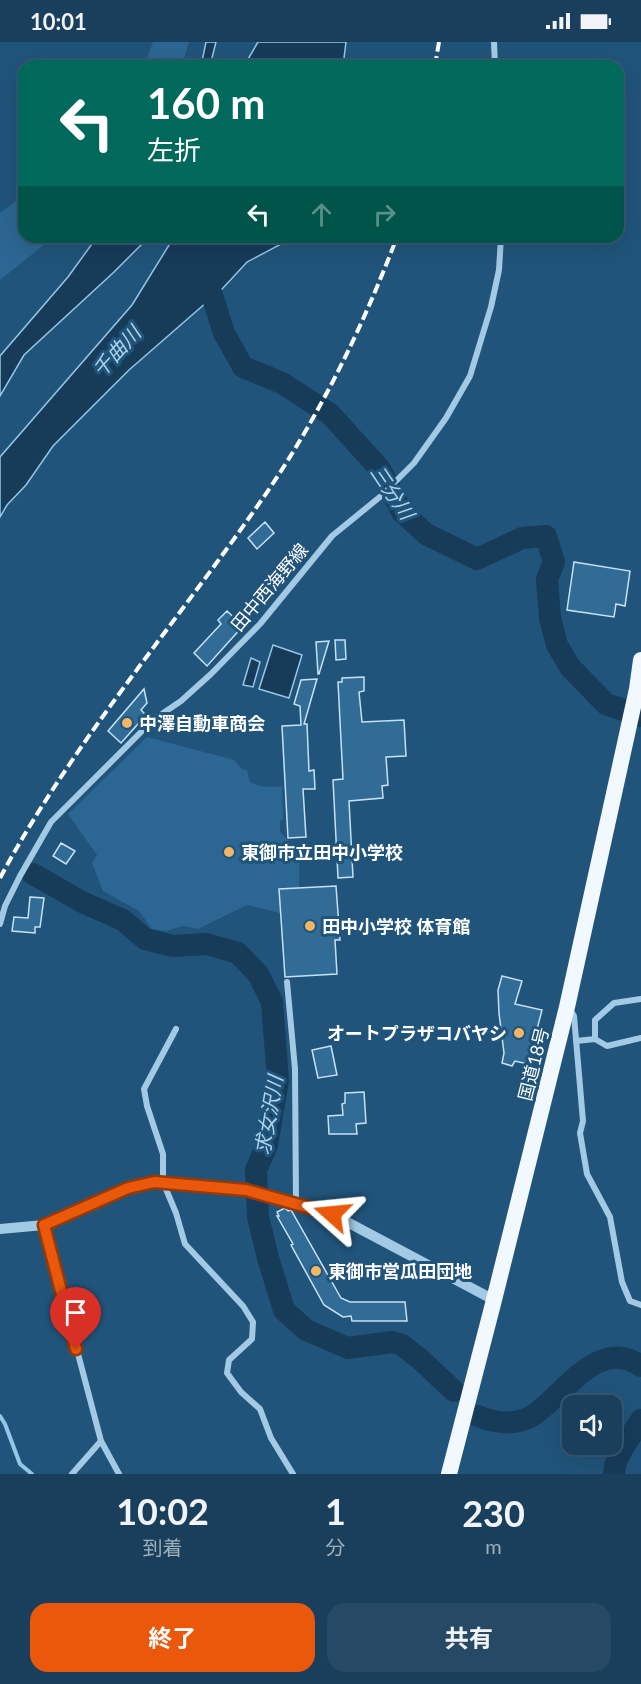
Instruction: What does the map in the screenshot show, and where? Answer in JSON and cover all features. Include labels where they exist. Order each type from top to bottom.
[{"type":"highway","name":"国道18号","points":[[449,1474],[567,1007],[635,700],[641,660]]},
{"type":"street","points":[[494,42],[495,60]]},
{"type":"street","name":"田中西海野線","points":[[0,924],[5,906],[20,876],[51,822],[153,720],[181,701],[211,674],[260,624],[332,536],[381,496],[414,463],[446,418],[470,376],[491,307],[500,243]]},
{"type":"street","points":[[287,982],[295,1069],[296,1203]]},
{"type":"street","points":[[595,1039],[595,1020],[614,1003],[641,999]]},
{"type":"street","points":[[567,1007],[574,1016],[583,1121],[580,1132],[587,1174],[610,1217],[622,1282],[630,1301],[641,1305]]},
{"type":"street","points":[[176,1029],[144,1089],[147,1106],[163,1154],[163,1182],[176,1213],[185,1244],[243,1306],[253,1322],[252,1339],[229,1360],[227,1373],[241,1392],[260,1409],[271,1438],[293,1474]]},
{"type":"street","points":[[576,1041],[595,1039],[607,1046],[641,1038]]},
{"type":"street","points":[[0,1229],[44,1225],[128,1188],[154,1182],[246,1190],[268,1194],[332,1214],[494,1300]]},
{"type":"street","points":[[44,1225],[101,1441],[119,1474]]},
{"type":"street","points":[[72,1474],[101,1441]]},
{"type":"shaded area","points":[[153,42],[189,42],[184,60],[146,60]]},
{"type":"shaded area","points":[[18,200],[18,243],[46,243],[0,280],[0,213]]},
{"type":"shaded area","points":[[147,737],[234,760],[242,769],[247,770],[250,782],[270,787],[282,786],[283,819],[280,821],[280,832],[288,840],[289,845],[300,846],[299,888],[279,890],[280,913],[247,905],[198,929],[183,926],[166,931],[152,929],[139,911],[103,891],[92,863],[97,855],[68,814]]},
{"type":"water","points":[[206,42],[216,42],[212,60],[202,60]]},
{"type":"water","points":[[258,42],[346,42],[344,60],[248,60]]},
{"type":"water","points":[[93,243],[143,243],[24,355],[0,396],[0,356],[68,277]]},
{"type":"water","name":"千曲川","points":[[170,243],[283,243],[247,262],[223,288],[129,370],[53,446],[0,517],[0,457],[132,305]]},
{"type":"water","points":[[273,645],[302,655],[289,698],[259,689]]},
{"type":"water","points":[[251,658],[260,662],[253,687],[243,685]]},
{"type":"building","points":[[265,522],[274,533],[257,549],[248,538]]},
{"type":"building","points":[[574,562],[630,571],[625,606],[616,604],[614,617],[567,610]]},
{"type":"building","points":[[227,611],[243,626],[207,666],[194,653],[221,624],[218,620]]},
{"type":"building","points":[[335,640],[345,640],[346,659],[336,660]]},
{"type":"building","points":[[329,641],[319,674],[318,674],[316,642]]},
{"type":"building","name":"東御市立田中小学校","points":[[364,677],[364,691],[359,692],[362,722],[404,720],[406,756],[386,757],[388,785],[382,786],[383,798],[349,801],[353,877],[338,878],[333,780],[343,779],[338,682],[342,682],[342,678]]},
{"type":"building","points":[[317,679],[304,724],[307,724],[309,771],[314,770],[315,789],[303,789],[306,837],[288,838],[282,726],[301,725],[300,706],[294,704],[301,680]]},
{"type":"building","name":"中澤自動車商会","points":[[144,689],[147,703],[141,710],[146,715],[121,743],[108,731]]},
{"type":"building","points":[[61,843],[75,851],[66,864],[53,856]]},
{"type":"building","name":"田中小学校 体育館","points":[[336,886],[340,940],[335,940],[337,974],[285,977],[279,889]]},
{"type":"building","points":[[30,897],[44,898],[40,927],[35,927],[35,933],[12,931],[14,917],[28,918]]},
{"type":"building","name":"オートプラザコバヤシ","points":[[502,976],[522,981],[515,1004],[542,1010],[528,1064],[515,1061],[512,1066],[502,1063],[504,1053],[498,990]]},
{"type":"building","points":[[331,1046],[337,1075],[318,1078],[312,1050]]},
{"type":"building","points":[[364,1092],[366,1123],[356,1124],[357,1134],[329,1134],[328,1116],[343,1115],[342,1104],[345,1103],[345,1093]]},
{"type":"building","name":"東御市営瓜田団地","points":[[285,1208],[288,1211],[291,1210],[341,1298],[350,1302],[405,1302],[407,1321],[352,1321],[351,1316],[343,1317],[324,1305],[277,1216],[279,1216],[277,1212]]},
{"type":"waterway","name":"三分川","points":[[205,273],[224,333],[243,367],[282,383],[330,414],[380,469],[402,512],[426,534],[477,559],[522,538],[546,536],[554,562],[547,579],[550,618],[557,645],[570,667],[606,704],[641,716]]},
{"type":"waterway","name":"求女沢川","points":[[33,874],[82,902],[123,920],[145,939],[173,946],[206,944],[238,953],[258,974],[272,1002],[278,1081],[267,1145],[256,1170],[258,1217],[284,1310],[306,1330],[348,1348],[392,1342],[402,1345],[454,1391]]},
{"type":"waterway","name":"求女沢川","points":[[478,1416],[505,1422],[519,1421],[532,1416],[544,1407],[582,1372],[596,1363],[610,1358],[625,1358],[641,1366]]},
{"type":"waterway","points":[[0,1416],[20,1464],[32,1474]]},
{"type":"waterway","name":"求女沢川","points":[[614,1474],[620,1453],[641,1420]]},
{"type":"railway","points":[[436,60],[439,42]]},
{"type":"railway","points":[[0,878],[29,828],[92,731],[263,498],[303,436],[354,339],[395,243]]},
{"type":"place","name":"中澤自動車商会","points":[[127,723]]},
{"type":"place","name":"東御市立田中小学校","points":[[229,852]]},
{"type":"place","name":"田中小学校 体育館","points":[[310,926]]},
{"type":"place","name":"オートプラザコバヤシ","points":[[519,1033]]},
{"type":"place","name":"東御市営瓜田団地","points":[[316,1271]]},
{"type":"route","points":[[76,1349],[44,1225],[128,1188],[154,1182],[246,1190],[268,1194],[332,1214]]}]
